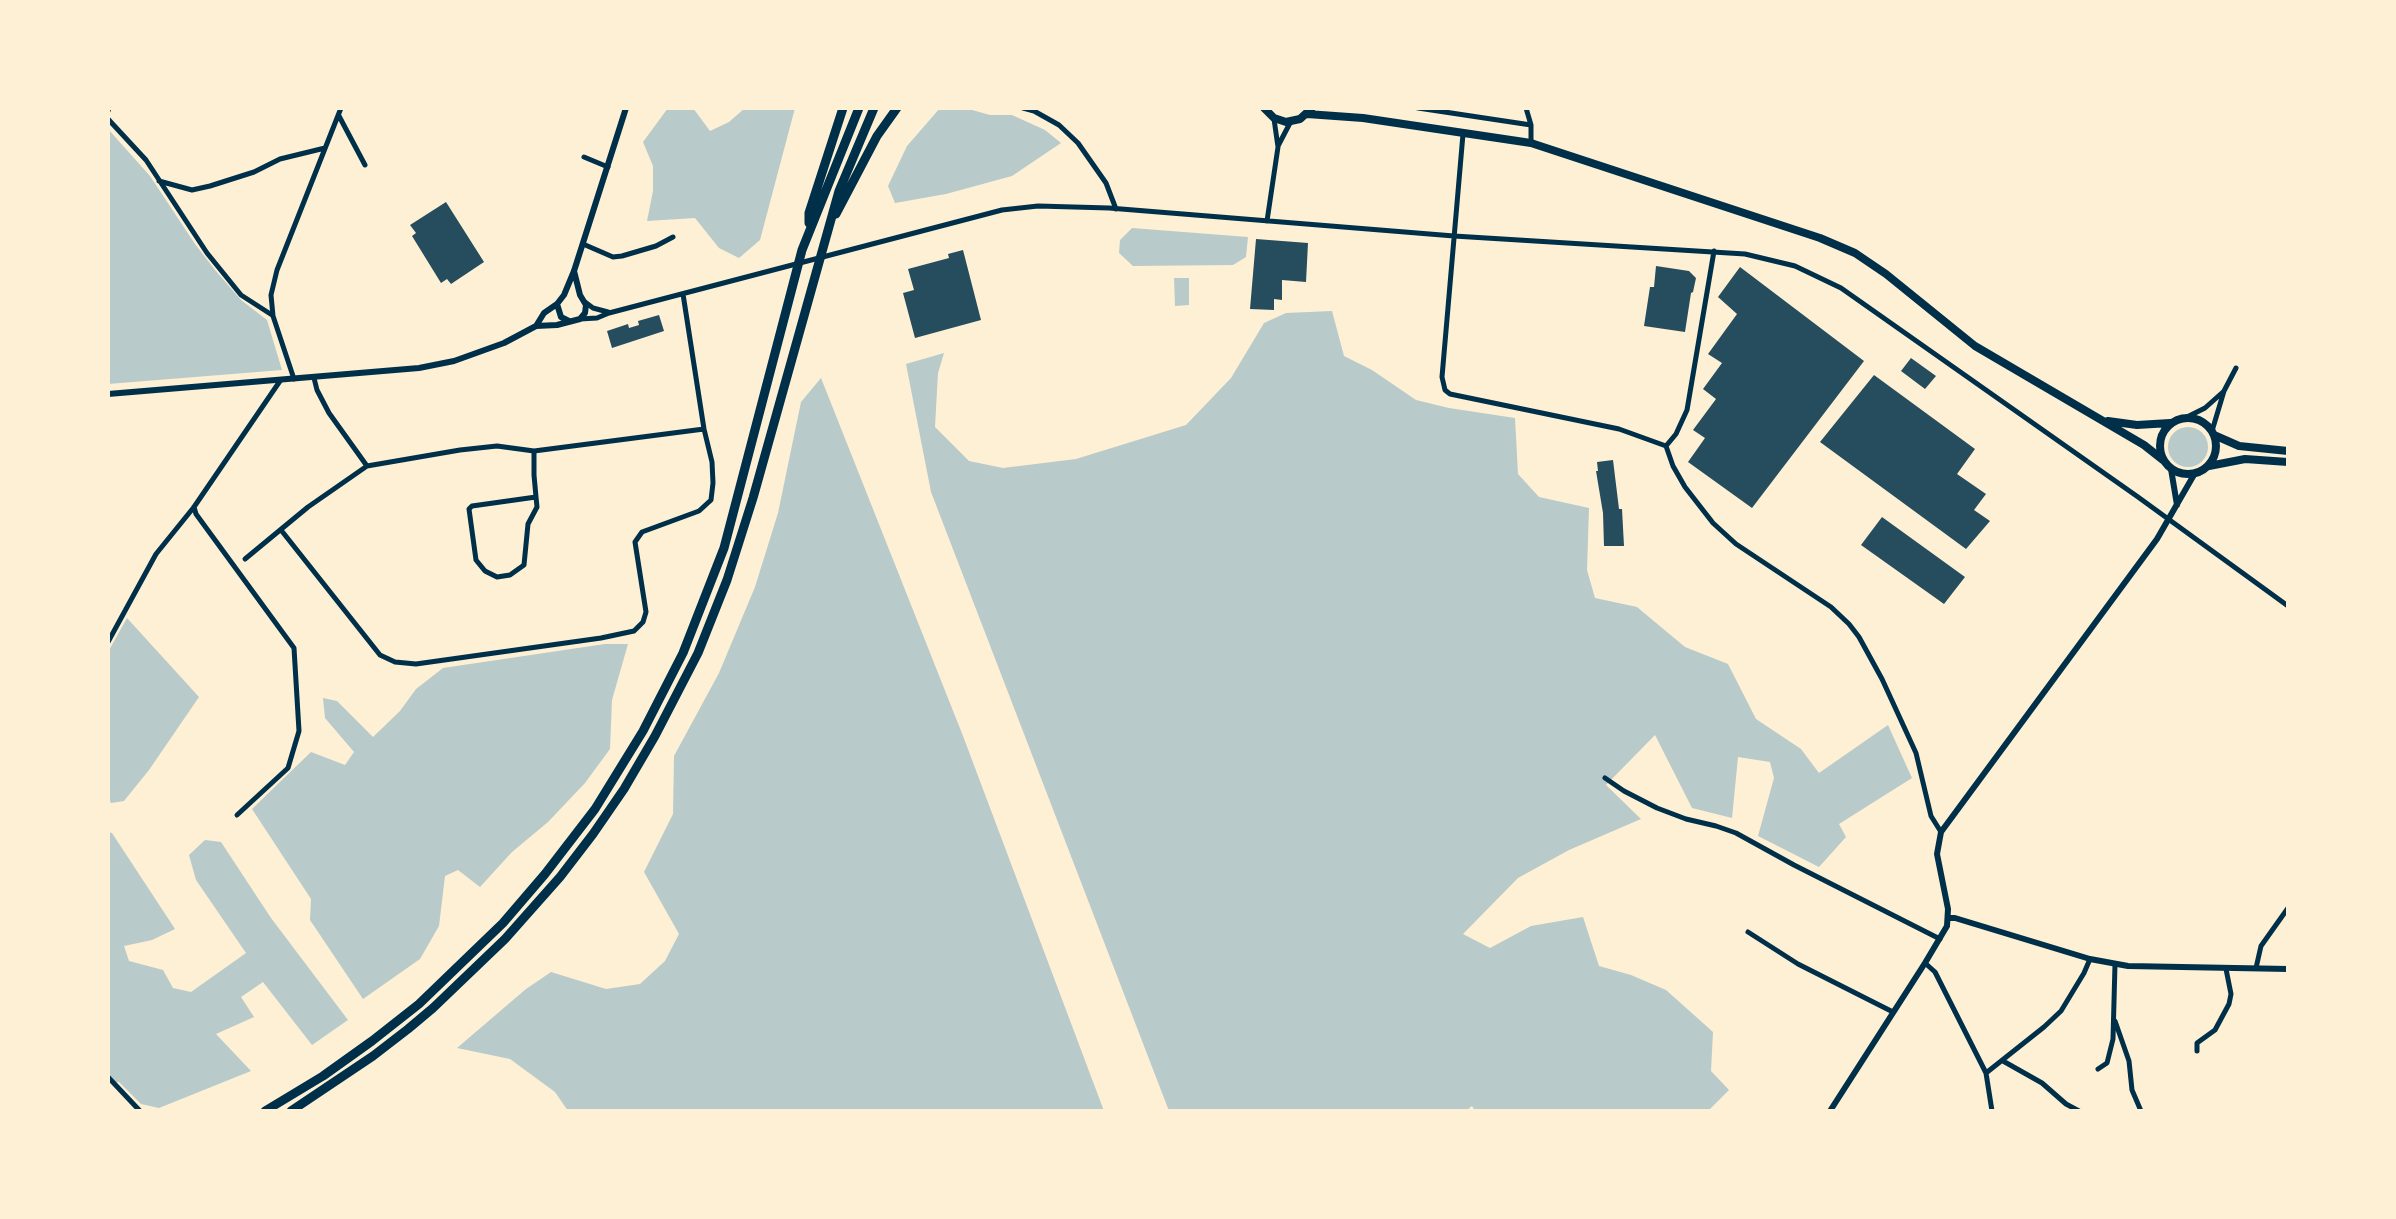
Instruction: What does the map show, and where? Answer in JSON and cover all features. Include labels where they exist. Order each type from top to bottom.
[{"type":"highway","points":[[809,228],[809,213],[843,108]]},
{"type":"highway","points":[[265,1111],[323,1076],[372,1041],[419,1004],[494,932],[545,874],[595,809],[643,731],[688,642],[724,548],[791,286],[809,228],[859,108]]},
{"type":"highway","points":[[291,1111],[338,1081],[408,1029],[519,925],[560,877],[624,789],[655,736],[688,672],[727,580],[757,486],[825,234],[839,191],[874,108]]},
{"type":"highway","points":[[825,234],[877,136],[897,108]]},
{"type":"main road","points":[[1264,108],[1274,118],[1291,121],[1310,111],[1531,143],[1797,229],[1855,253],[1975,346],[2144,445],[2171,469],[2183,474],[2195,473],[2208,466],[2239,459],[2288,462]]},
{"type":"main road","points":[[1346,108],[1367,119]]},
{"type":"main road","points":[[2100,418],[2137,425],[2173,423],[2185,418],[2201,422],[2213,433],[2239,446],[2288,451]]},
{"type":"main road","points":[[2163,460],[2160,452],[2162,435],[2173,423]]},
{"type":"main road","points":[[2208,466],[2216,451],[2213,433]]},
{"type":"street","points":[[536,326],[544,313],[564,295],[574,271],[626,108]]},
{"type":"street","points":[[1023,108],[1059,125],[1078,143],[1106,183],[1116,209]]},
{"type":"street","points":[[1367,119],[1374,108]]},
{"type":"street","points":[[1418,108],[1531,125]]},
{"type":"street","points":[[1526,108],[1531,125],[1531,143]]},
{"type":"street","points":[[294,380],[273,316],[271,295],[277,270],[340,111]]},
{"type":"street","points":[[340,111],[365,165]]},
{"type":"street","points":[[1267,221],[1278,147],[1274,118]]},
{"type":"street","points":[[108,119],[146,160],[207,253],[241,295],[273,316]]},
{"type":"street","points":[[1278,147],[1291,121]]},
{"type":"street","points":[[1463,133],[1442,377],[1445,390],[1457,396],[1619,429],[1666,446]]},
{"type":"street","points":[[159,181],[192,190],[254,172],[280,159],[326,148]]},
{"type":"street","points":[[584,157],[608,167]]},
{"type":"street","points":[[108,394],[438,365],[486,350],[536,326],[597,318],[1013,208],[1064,206],[1116,209],[1454,236],[1745,254],[1808,271],[1841,288],[2288,606]]},
{"type":"street","points":[[583,244],[613,257],[656,246],[673,237]]},
{"type":"street","points":[[1666,446],[1676,434],[1687,410],[1714,251]]},
{"type":"street","points":[[574,271],[585,302],[609,313]]},
{"type":"street","points":[[564,295],[570,292],[580,295]]},
{"type":"street","points":[[281,530],[380,655],[395,662],[416,664],[634,631],[643,622],[646,612],[635,542],[642,532],[699,511],[711,500],[712,462],[683,294]]},
{"type":"street","points":[[580,319],[585,313],[585,302]]},
{"type":"street","points":[[557,304],[561,317],[569,321]]},
{"type":"street","points":[[2213,433],[2224,391],[2236,368]]},
{"type":"street","points":[[314,378],[329,413],[367,466]]},
{"type":"street","points":[[108,642],[156,554],[194,507],[280,381]]},
{"type":"street","points":[[2185,418],[2205,408],[2224,391]]},
{"type":"street","points":[[245,559],[308,507],[367,466],[497,446],[534,451],[704,429]]},
{"type":"street","points":[[1666,446],[1685,487],[1713,523],[1736,544],[1831,607],[1859,637],[1916,753],[1931,816],[1941,832]]},
{"type":"street","points":[[534,451],[537,507],[528,524],[524,565],[510,575],[497,577],[485,571],[476,560],[469,509],[472,506],[536,497]]},
{"type":"street","points":[[2171,469],[2177,505]]},
{"type":"street","points":[[1830,1111],[1947,926],[1937,854],[1941,832],[2170,521],[2195,473]]},
{"type":"street","points":[[194,507],[205,527],[294,648],[299,731],[288,768],[237,815]]},
{"type":"street","points":[[1605,778],[1657,808],[1736,833],[1940,939]]},
{"type":"street","points":[[2256,968],[2261,946],[2288,908]]},
{"type":"street","points":[[1948,918],[2090,959],[2128,966],[2288,969]]},
{"type":"street","points":[[1748,932],[1798,964],[1893,1012]]},
{"type":"street","points":[[1986,1073],[2061,1011],[2090,959]]},
{"type":"street","points":[[1925,963],[1935,972],[1986,1073],[1990,1110]]},
{"type":"street","points":[[2098,1069],[2109,1058],[2115,1020],[2115,964]]},
{"type":"street","points":[[2197,1051],[2197,1043],[2215,1030],[2229,1004],[2231,994],[2226,969]]},
{"type":"street","points":[[2115,1020],[2129,1061],[2132,1090],[2141,1111]]},
{"type":"street","points":[[2003,1061],[2042,1083],[2079,1111]]},
{"type":"street","points":[[108,1077],[140,1111]]},
{"type":"shaded area","points":[[668,108],[693,108],[710,131],[729,122],[745,108],[795,108],[760,240],[739,258],[719,248],[695,218],[647,221],[653,191],[653,166],[643,142]]},
{"type":"shaded area","points":[[940,108],[965,108],[990,115],[1012,115],[1045,130],[1061,143],[1012,176],[946,194],[895,203],[888,186],[907,146]]},
{"type":"shaded area","points":[[108,129],[150,176],[215,270],[241,300],[267,320],[282,370],[108,384]]},
{"type":"shaded area","points":[[1132,228],[1248,237],[1246,257],[1233,265],[1133,266],[1119,253],[1120,240]]},
{"type":"shaded area","points":[[1174,278],[1189,278],[1189,305],[1175,306]]},
{"type":"shaded area","points":[[1332,311],[1344,356],[1372,370],[1416,400],[1515,418],[1518,474],[1539,497],[1589,508],[1587,570],[1595,598],[1637,607],[1685,647],[1728,664],[1756,719],[1801,749],[1819,773],[1888,725],[1912,778],[1839,824],[1846,837],[1819,867],[1758,836],[1774,778],[1770,762],[1738,757],[1732,818],[1692,808],[1655,735],[1606,785],[1641,819],[1569,850],[1518,878],[1463,934],[1490,948],[1531,926],[1583,917],[1599,966],[1666,990],[1713,1032],[1711,1071],[1729,1090],[1708,1111],[1475,1111],[1472,1106],[1466,1111],[1169,1111],[931,492],[906,364],[944,353],[938,373],[935,427],[969,461],[1003,468],[1076,459],[1186,425],[1231,378],[1264,323],[1286,313]]},
{"type":"shaded area","points":[[821,378],[963,736],[1104,1111],[568,1111],[555,1092],[510,1059],[457,1048],[526,989],[551,972],[606,989],[640,984],[665,961],[679,934],[644,872],[673,814],[674,756],[719,673],[755,587],[778,513],[801,402]]},
{"type":"shaded area","points":[[2188,427],[2202,433],[2208,447],[2202,461],[2188,467],[2174,461],[2168,447],[2174,433]]},
{"type":"shaded area","points":[[127,618],[199,697],[124,801],[111,803],[108,797],[108,652]]},
{"type":"shaded area","points":[[605,644],[628,644],[612,700],[610,749],[585,783],[480,887],[458,870],[445,876],[439,926],[420,959],[363,999],[310,920],[311,899],[252,809],[311,752],[345,765],[354,752],[325,718],[323,698],[337,701],[373,737],[400,711],[416,689],[443,668]]},
{"type":"shaded area","points":[[108,832],[112,833],[175,929],[152,940],[124,946],[129,961],[163,970],[173,988],[191,992],[246,953],[196,880],[189,855],[205,840],[221,842],[271,918],[348,1020],[312,1045],[263,982],[241,997],[254,1017],[216,1034],[251,1071],[159,1108],[141,1104],[119,1082],[108,1083]]},
{"type":"building","points":[[446,202],[484,262],[451,284],[447,279],[441,283],[412,236],[416,233],[410,225]]},
{"type":"building","points":[[1256,239],[1308,243],[1306,282],[1282,280],[1282,300],[1274,299],[1274,310],[1250,309]]},
{"type":"building","points":[[963,250],[981,320],[915,338],[903,293],[914,290],[908,269],[949,258],[948,254]]},
{"type":"building","points":[[1656,266],[1689,271],[1696,278],[1685,332],[1644,326]]},
{"type":"building","points":[[1740,267],[1864,361],[1752,508],[1688,462],[1705,438],[1693,430],[1716,399],[1703,389],[1722,363],[1708,354],[1737,314],[1718,297]]},
{"type":"building","points":[[659,315],[664,331],[612,348],[607,331],[628,324],[629,328],[639,325],[638,321]]},
{"type":"building","points":[[1911,358],[1936,376],[1925,389],[1901,371]]},
{"type":"building","points":[[1874,375],[1975,449],[1957,474],[1986,494],[1974,510],[1990,521],[1966,549],[1820,442]]},
{"type":"building","points":[[1613,460],[1619,509],[1622,509],[1624,546],[1604,546],[1603,513],[1596,471],[1597,462]]},
{"type":"building","points":[[1882,517],[1965,577],[1944,604],[1861,545]]}]
